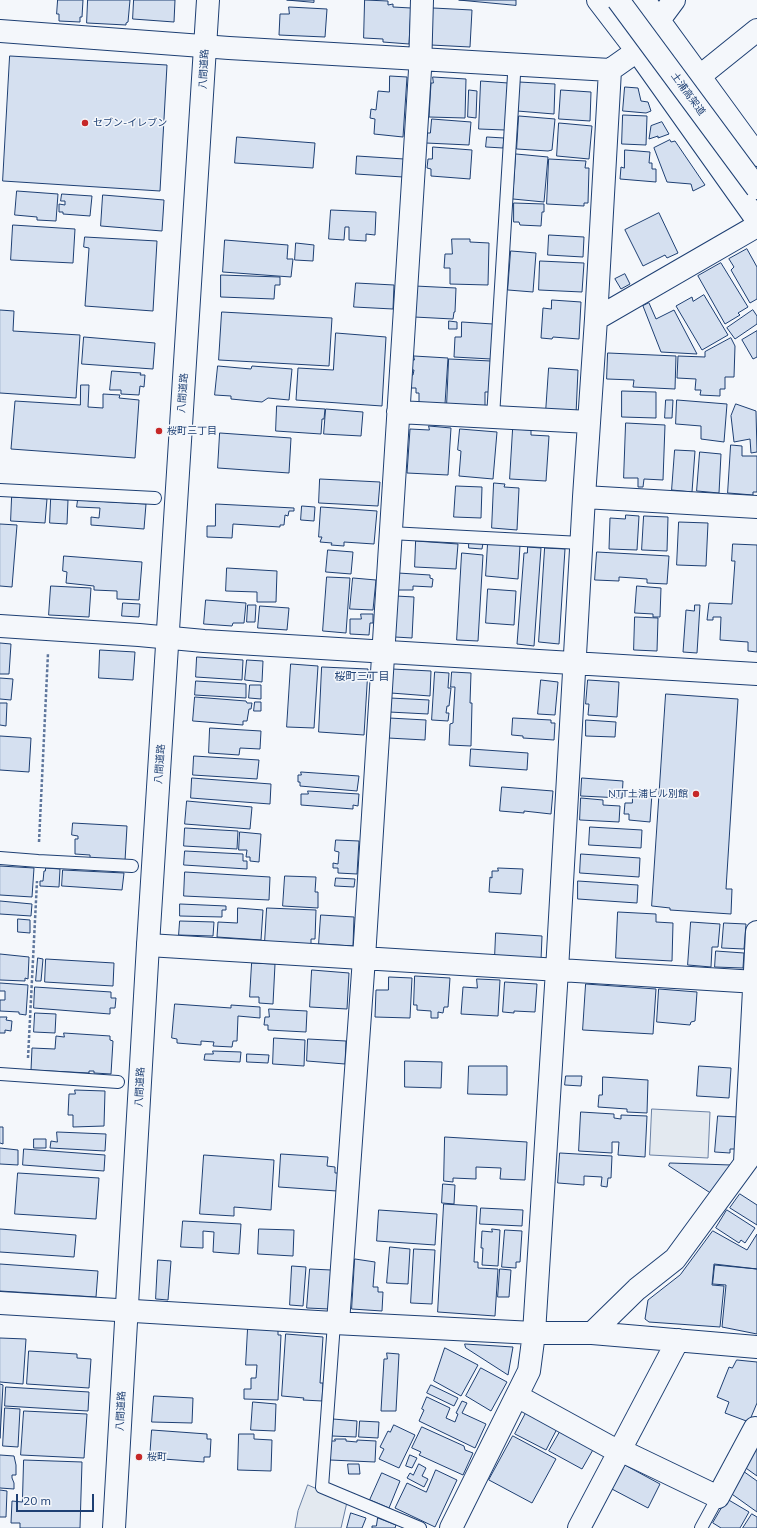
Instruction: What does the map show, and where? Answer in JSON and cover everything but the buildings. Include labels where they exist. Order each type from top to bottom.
[{"type":"street","name":"八間道路","points":[[114,1528],[148,945],[208,0]]},
{"type":"street","points":[[336,1323],[364,958],[420,60],[422,0]]},
{"type":"street","points":[[598,0],[637,51],[757,220]]},
{"type":"street","name":"土浦高架道","points":[[618,0],[757,188]]},
{"type":"street","points":[[644,0],[757,155]]},
{"type":"street","points":[[0,31],[420,60],[610,70],[637,51],[674,0]]},
{"type":"street","points":[[700,76],[757,30]]},
{"type":"street","points":[[451,1528],[529,1371],[534,1333],[610,70]]},
{"type":"street","points":[[596,319],[757,226]]},
{"type":"street","points":[[398,412],[589,422]]},
{"type":"street","points":[[584,497],[757,507]]},
{"type":"street","points":[[0,626],[168,637],[204,642],[757,674]]},
{"type":"street","points":[[592,1334],[637,1289],[675,1259],[751,1154],[757,932]]},
{"type":"street","points":[[148,945],[756,982]]},
{"type":"street","points":[[0,1303],[336,1323],[534,1333],[592,1334],[757,1346]]},
{"type":"street","points":[[579,1528],[678,1340]]},
{"type":"street","points":[[517,1396],[620,1451],[718,1497],[756,1426]]},
{"type":"lane","points":[[493,417],[514,75]]},
{"type":"lane","points":[[0,490],[155,498]]},
{"type":"lane","points":[[390,533],[582,543]]},
{"type":"lane","points":[[0,858],[132,866]]},
{"type":"lane","points":[[0,1074],[118,1082]]},
{"type":"lane","points":[[336,1323],[322,1487],[420,1528]]},
{"type":"lane","points":[[701,1528],[718,1497]]},
{"type":"shaded area","points":[[652,1109],[710,1112],[708,1158],[650,1155]]},
{"type":"shaded area","points":[[308,1485],[347,1502],[341,1528],[295,1528],[298,1511]]},
{"type":"place","name":"セブン-イレブン","points":[[85,123]]},
{"type":"place","name":"桜町三丁目","points":[[159,431]]},
{"type":"place","name":"NTT土浦ビル別館","points":[[696,794]]},
{"type":"place","name":"桜町","points":[[139,1457]]},
{"type":"district","name":"桜町三丁目","points":[[362,677]]}]
